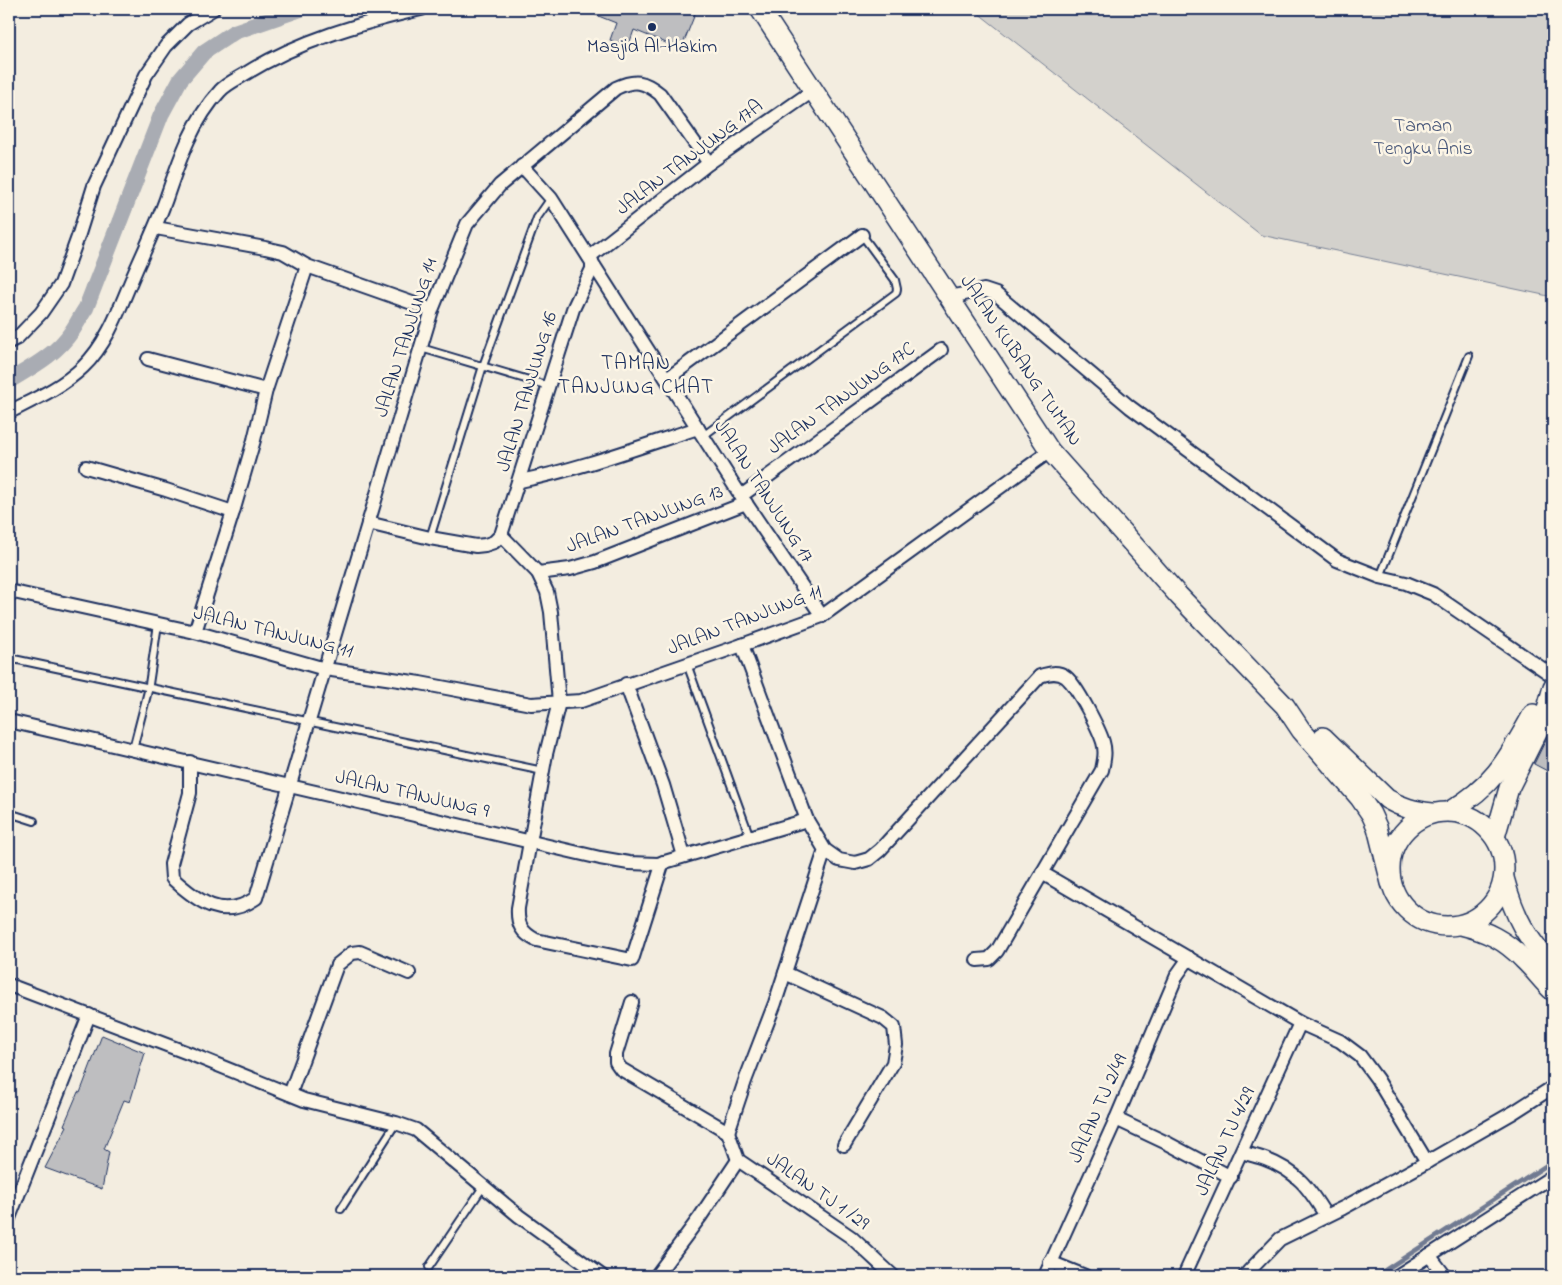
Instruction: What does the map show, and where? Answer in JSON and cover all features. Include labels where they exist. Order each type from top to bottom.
[{"type":"main road","name":"JALAN KUBANG TUMAN","points":[[760,9],[1050,451],[1179,596],[1285,706],[1301,730],[1360,798],[1377,827],[1392,883]]},
{"type":"main road","points":[[1441,812],[1467,815],[1483,824],[1495,837],[1501,850],[1504,864],[1504,878],[1500,892],[1490,907],[1477,918],[1461,925],[1446,927],[1431,925],[1418,918],[1406,909],[1397,897],[1392,883],[1390,864],[1395,846],[1405,830],[1420,818],[1441,812],[1478,793],[1491,781],[1508,757],[1534,710],[1552,685]]},
{"type":"main road","points":[[1495,837],[1509,788],[1545,716],[1552,685]]},
{"type":"main road","name":"JALAN KUBANG TUMAN","points":[[1285,706],[1309,723],[1387,799],[1406,809],[1441,812]]},
{"type":"main road","points":[[1504,878],[1515,914],[1523,929],[1553,968]]},
{"type":"main road","points":[[1461,925],[1487,932],[1509,945],[1553,991]]},
{"type":"street","points":[[9,342],[17,338],[41,314],[61,284],[94,186],[146,75],[166,46],[188,24],[213,9]]},
{"type":"street","points":[[9,412],[46,394],[69,379],[85,366],[102,344],[118,314],[135,271],[156,228],[176,169],[200,116],[221,89],[266,60],[379,14],[421,9]]},
{"type":"street","name":"JALAN TANJUNG 14","points":[[190,762],[190,793],[171,864],[172,878],[196,898],[212,907],[230,909],[246,905],[256,898],[420,348],[432,310],[467,224],[500,185],[616,88],[626,84],[638,82],[650,86],[660,94],[709,163]]},
{"type":"street","name":"JALAN TANJUNG 17A","points":[[590,259],[709,163],[814,90]]},
{"type":"street","name":"JALAN TANJUNG 17","points":[[522,166],[551,198],[700,432],[822,616]]},
{"type":"street","points":[[156,228],[283,252],[307,266],[432,310]]},
{"type":"street","points":[[667,379],[862,235]]},
{"type":"street","name":"JALAN TANJUNG 16","points":[[501,535],[573,308],[592,269],[590,259]]},
{"type":"street","points":[[195,632],[254,440],[266,390],[307,266]]},
{"type":"street","points":[[949,297],[984,290],[996,294],[1130,406],[1337,560],[1380,577],[1406,583],[1433,594],[1552,685]]},
{"type":"street","name":"JALAN TANJUNG 17C","points":[[744,499],[941,350]]},
{"type":"street","points":[[148,359],[266,390]]},
{"type":"street","points":[[520,480],[550,475],[700,432]]},
{"type":"street","name":"JALAN TANJUNG 11","points":[[9,591],[195,632],[325,669],[531,704],[581,701],[822,616],[1050,451]]},
{"type":"street","points":[[86,467],[166,490],[232,512]]},
{"type":"street","name":"JALAN TANJUNG 13","points":[[538,573],[570,569],[595,562],[744,499]]},
{"type":"street","points":[[368,522],[430,538],[476,546],[485,546],[494,542],[501,535],[538,573],[547,592],[551,612],[559,702],[543,771],[518,908],[517,918],[526,935],[536,940],[632,960],[663,862]]},
{"type":"street","points":[[742,645],[806,820],[825,850],[839,860],[855,863],[869,859],[880,850],[1040,676],[1052,672],[1066,677],[1086,705],[1104,742],[1105,755],[1102,770],[997,951],[989,959],[977,960]]},
{"type":"street","points":[[626,684],[663,785],[684,856]]},
{"type":"street","name":"JALAN TANJUNG 9","points":[[9,721],[530,842],[629,863],[658,864],[806,820]]},
{"type":"street","points":[[632,1002],[616,1054],[616,1062],[621,1069],[728,1132],[785,973],[825,850]]},
{"type":"street","points":[[1042,873],[1300,1023],[1340,1041],[1360,1056],[1377,1079],[1427,1162]]},
{"type":"street","points":[[290,1094],[338,965],[344,958],[352,953],[360,952],[409,973]]},
{"type":"street","name":"JALAN TJ 2/49","points":[[1045,1276],[1116,1119],[1177,975],[1189,958]]},
{"type":"street","points":[[785,973],[883,1018],[894,1027],[896,1045],[892,1063],[844,1145]]},
{"type":"street","points":[[9,985],[304,1100],[396,1122],[416,1130],[519,1216],[602,1276]]},
{"type":"street","points":[[9,1218],[90,1016]]},
{"type":"street","name":"JALAN TJ 4/29","points":[[1184,1276],[1300,1023]]},
{"type":"street","points":[[1245,1276],[1280,1239],[1427,1162],[1514,1112],[1553,1087]]},
{"type":"street","points":[[1116,1119],[1169,1144],[1231,1177]]},
{"type":"street","name":"JALAN TJ 1 /29","points":[[728,1132],[738,1160],[851,1237],[893,1276]]},
{"type":"street","points":[[1242,1152],[1263,1158],[1297,1177],[1312,1192],[1326,1216]]},
{"type":"street","points":[[656,1276],[700,1217],[738,1160]]},
{"type":"street","points":[[1397,1276],[1553,1176]]},
{"type":"street","points":[[1428,1256],[1445,1276]]},
{"type":"street","points":[[1050,1262],[1085,1276]]},
{"type":"lane","points":[[430,538],[483,366],[537,218],[551,198]]},
{"type":"lane","points":[[700,432],[896,293],[895,280],[862,235]]},
{"type":"lane","points":[[420,348],[549,386]]},
{"type":"lane","points":[[1380,577],[1469,356]]},
{"type":"lane","points":[[133,749],[148,687],[158,624]]},
{"type":"lane","points":[[9,658],[543,771]]},
{"type":"lane","points":[[687,664],[750,837]]},
{"type":"lane","points":[[9,813],[34,821]]},
{"type":"lane","points":[[341,1210],[396,1122]]},
{"type":"lane","points":[[429,1267],[483,1186]]},
{"type":"green space","name":"Taman Tengku Anis","points":[[973,9],[1553,9],[1553,297],[1261,235]]},
{"type":"building","name":"Masjid Al-Hakim","points":[[581,9],[697,9],[681,49],[634,30],[628,47],[610,40],[616,23]]},
{"type":"building","points":[[1553,725],[1553,774],[1534,764]]},
{"type":"building","points":[[102,1035],[145,1053],[130,1102],[124,1100],[104,1149],[109,1152],[102,1189],[45,1168],[67,1126],[64,1125],[78,1092],[80,1093]]},
{"type":"waterway","points":[[9,381],[59,347],[72,331],[86,308],[161,115],[180,80],[204,52],[234,32],[301,9]]},
{"type":"waterway","points":[[1376,1276],[1553,1161]]},
{"type":"place","name":"Masjid Al-Hakim","points":[[652,27]]},
{"type":"district","name":"TAMAN TANJUNG CHAT","points":[[636,376]]}]
